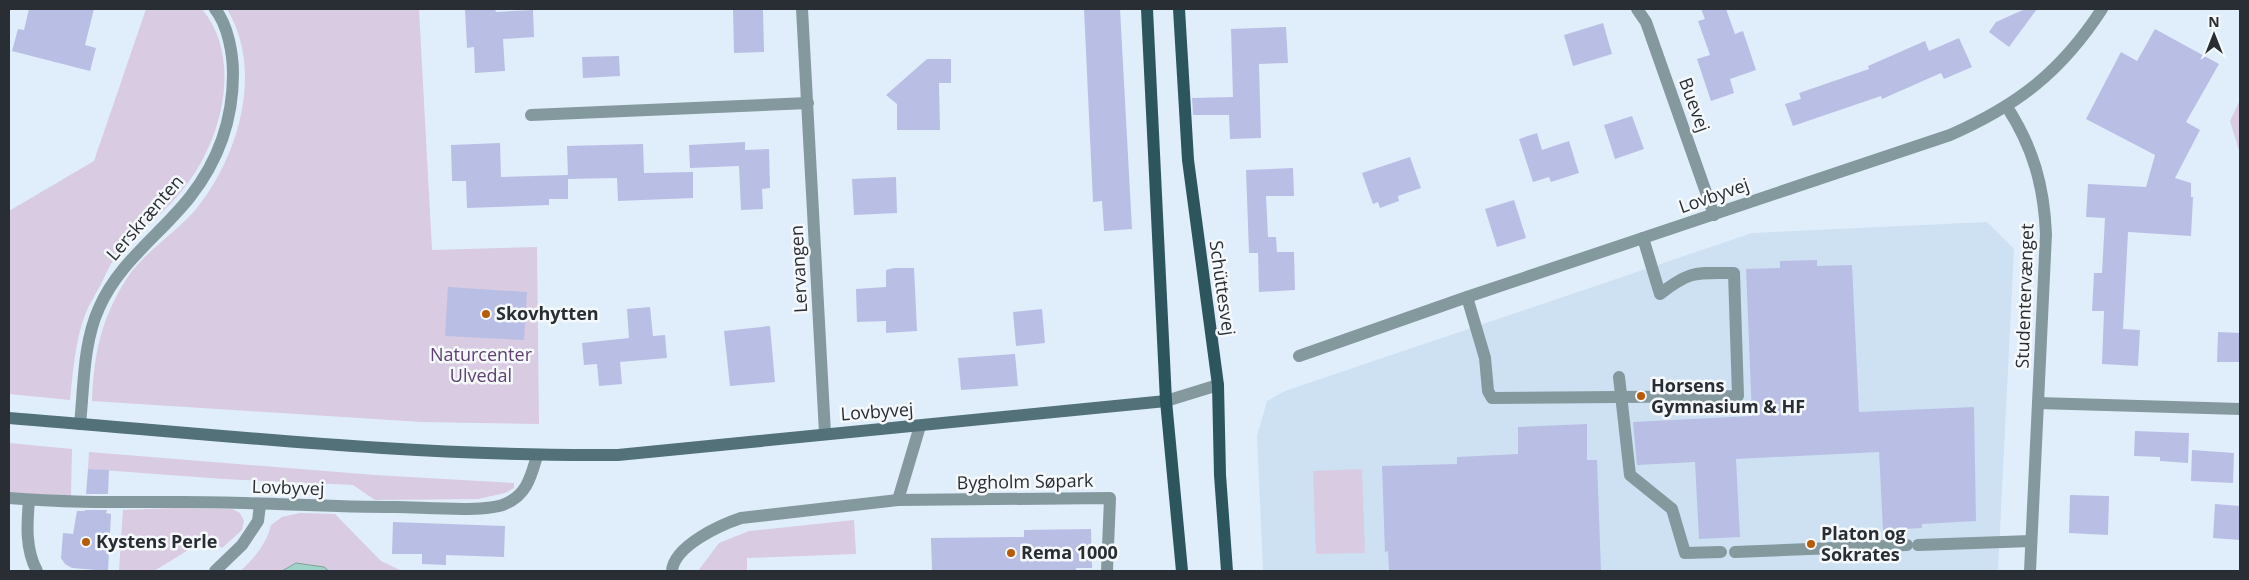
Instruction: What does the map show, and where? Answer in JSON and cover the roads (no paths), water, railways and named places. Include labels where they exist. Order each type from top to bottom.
[{"type":"main road","points":[[1147,9],[1166,401],[1182,571]]},
{"type":"main road","name":"Schüttesvej","points":[[1180,9],[1188,160],[1218,385],[1220,474],[1227,571]]},
{"type":"street","name":"Lerskrænten","points":[[80,424],[90,336],[99,308],[118,275],[190,196],[209,167],[226,135],[233,99],[233,66],[228,40],[219,14],[215,9]]},
{"type":"street","name":"Lervangen","points":[[802,9],[825,433]]},
{"type":"street","name":"Buevej","points":[[1638,9],[1646,22],[1714,215]]},
{"type":"street","name":"Lovbyvej","points":[[1299,356],[1467,297],[1950,135],[2007,107],[2042,80],[2069,54],[2102,9]]},
{"type":"street","points":[[531,115],[808,103]]},
{"type":"street","name":"Studentervænget","points":[[2007,107],[2028,141],[2045,212],[2046,234],[2030,571]]},
{"type":"street","points":[[1467,297],[1485,358],[1488,391],[1492,398],[1738,396],[1734,273],[1692,273],[1677,280],[1660,294],[1643,238]]},
{"type":"street","points":[[1619,377],[1630,475],[1672,509],[1685,553],[1721,552]]},
{"type":"street","name":"Lovbyvej","points":[[9,418],[390,449],[537,456],[618,455],[825,433],[920,426],[1166,401],[1218,385]]},
{"type":"street","points":[[2038,403],[2240,409]]},
{"type":"street","points":[[898,500],[920,426]]},
{"type":"street","name":"Lovbyvej","points":[[9,498],[120,503],[184,502],[478,508],[504,505],[518,498],[528,484],[537,456]]},
{"type":"street","name":"Bygholm Søpark","points":[[672,571],[673,566],[690,544],[720,525],[741,518],[898,500],[1110,498],[1107,571]]},
{"type":"street","points":[[28,500],[26,525],[29,546],[37,571]]},
{"type":"street","points":[[215,571],[242,545],[258,521],[260,505]]},
{"type":"street","points":[[1735,552],[2031,541]]},
{"type":"place","name":"Skovhytten","points":[[486,314]]},
{"type":"place","name":"Horsens Gymnasium & HF","points":[[1641,396]]},
{"type":"place","name":"Kystens Perle","points":[[86,542]]},
{"type":"place","name":"Platon og Sokrates","points":[[1811,544]]},
{"type":"place","name":"Rema 1000","points":[[1011,553]]},
{"type":"park label","name":"Naturcenter Ulvedal","points":[[481,365]]}]
